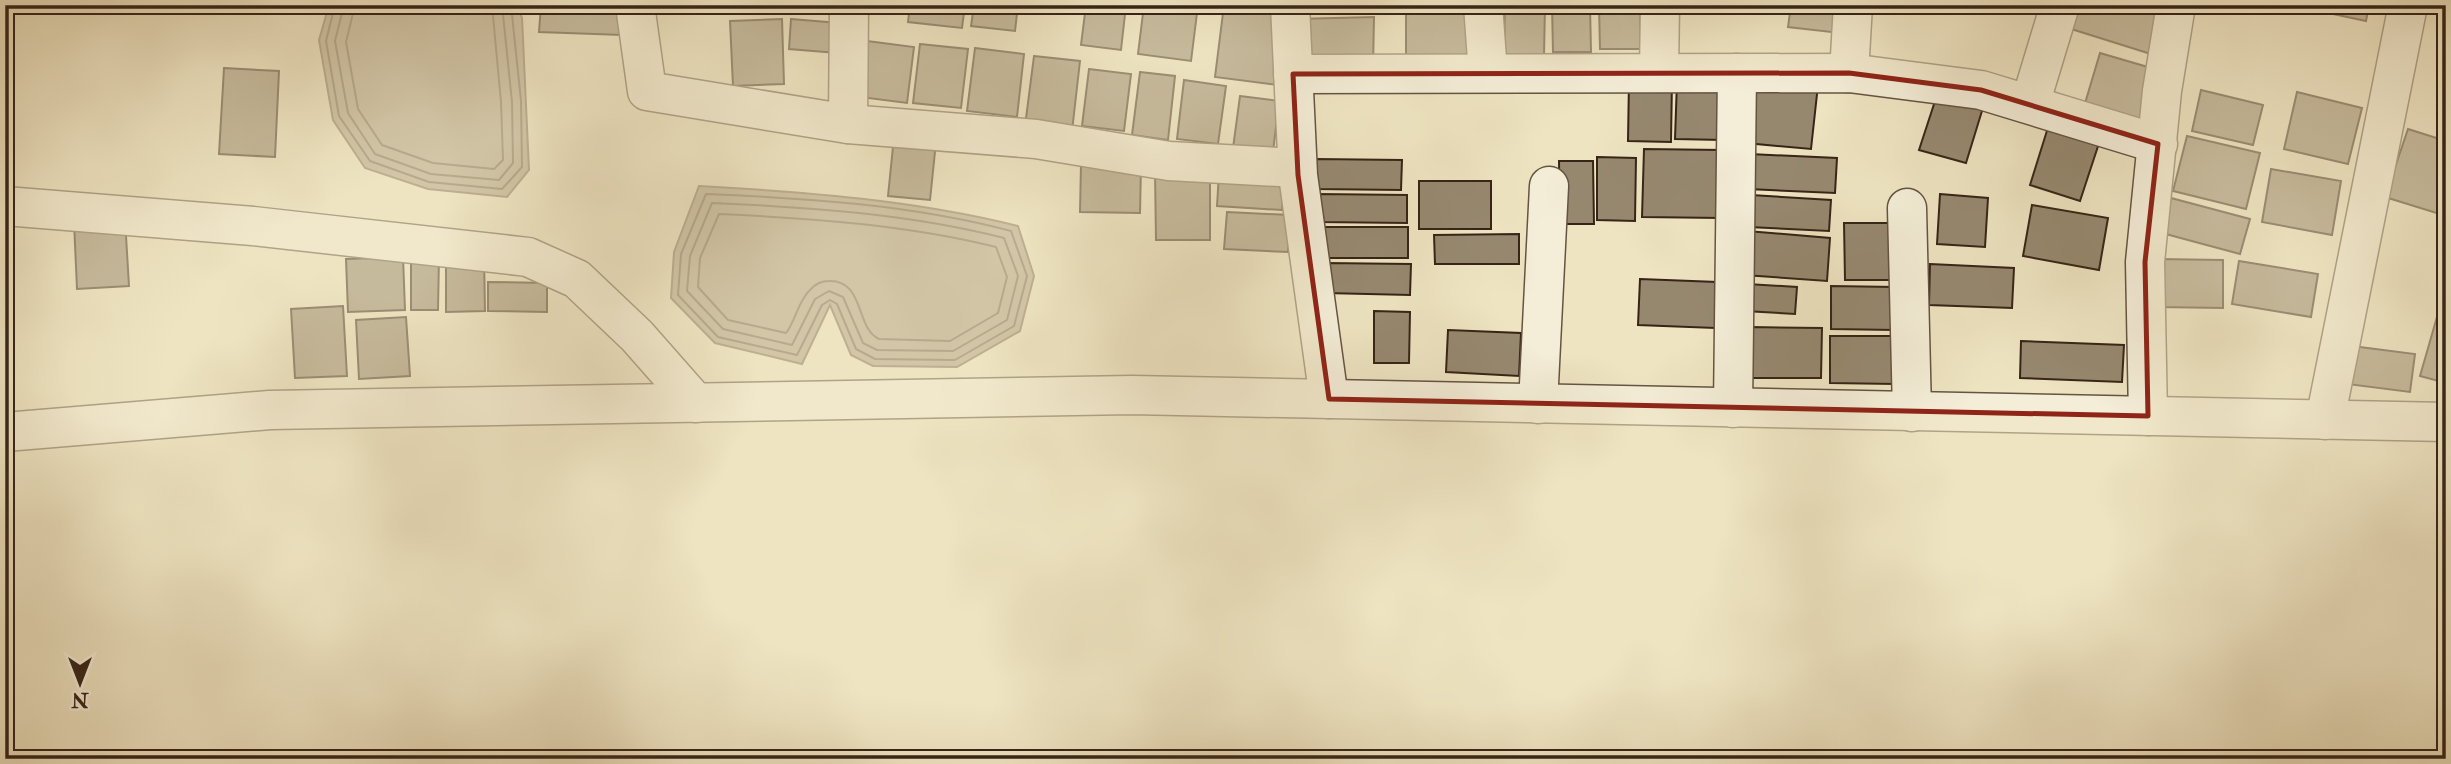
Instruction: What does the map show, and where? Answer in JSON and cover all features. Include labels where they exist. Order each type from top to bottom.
[{"type":"street","points":[[635,5],[647,91],[848,124],[1036,139],[1169,161],[1297,168]]},
{"type":"street","points":[[848,124],[849,5]]},
{"type":"street","points":[[1290,5],[1297,168],[1329,399]]},
{"type":"street","points":[[1483,5],[1488,73]]},
{"type":"street","points":[[1659,73],[1660,5]]},
{"type":"street","points":[[1849,73],[1853,5]]},
{"type":"street","points":[[2030,104],[2060,5]]},
{"type":"street","points":[[2148,416],[2145,262],[2176,5]]},
{"type":"street","points":[[2325,420],[2408,5]]},
{"type":"street","points":[[1733,408],[1737,73]]},
{"type":"street","points":[[1293,74],[1849,73],[1981,90],[2158,144]]},
{"type":"street","points":[[1538,404],[1549,186]]},
{"type":"street","points":[[5,206],[253,226],[528,257],[577,279],[637,336],[696,403]]},
{"type":"street","points":[[1907,208],[1912,412]]},
{"type":"street","points":[[5,432],[270,410],[1132,395],[2446,422]]},
{"type":"highlighted area","points":[[1849,73],[1981,90],[2158,144],[2145,262],[2148,416],[1329,399],[1298,175],[1293,74]]},
{"type":"water","points":[[329,5],[517,5],[522,18],[529,170],[507,197],[428,189],[365,168],[333,120],[319,40]]},
{"type":"water","points":[[699,186],[820,194],[900,204],[1018,226],[1034,276],[1020,331],[957,367],[873,366],[851,355],[830,305],[802,364],[715,343],[671,298],[674,252]]},
{"type":"building","points":[[541,5],[624,5],[622,35],[539,32]]},
{"type":"building","points":[[644,5],[692,5],[692,7],[645,12]]},
{"type":"building","points":[[910,5],[965,5],[962,28],[908,22]]},
{"type":"building","points":[[974,5],[1018,5],[1015,31],[971,26]]},
{"type":"building","points":[[1086,5],[1126,5],[1121,50],[1081,45]]},
{"type":"building","points":[[1144,5],[1198,5],[1191,61],[1138,54]]},
{"type":"building","points":[[1224,5],[1287,5],[1277,85],[1215,77]]},
{"type":"building","points":[[1505,5],[1545,5],[1544,55],[1504,54]]},
{"type":"building","points":[[1552,5],[1590,5],[1591,52],[1553,52]]},
{"type":"building","points":[[1599,5],[1640,5],[1641,49],[1600,49]]},
{"type":"building","points":[[1791,5],[1842,5],[1840,33],[1788,27]]},
{"type":"building","points":[[2072,5],[2152,5],[2168,10],[2154,55],[2065,27]]},
{"type":"building","points":[[2306,5],[2369,5],[2366,21],[2305,8]]},
{"type":"building","points":[[1479,8],[1479,57],[1406,58],[1406,9]]},
{"type":"building","points":[[1374,17],[1373,68],[1297,71],[1295,19]]},
{"type":"building","points":[[782,19],[784,84],[733,86],[730,21]]},
{"type":"building","points":[[791,19],[839,23],[837,53],[789,49]]},
{"type":"building","points":[[867,41],[914,47],[907,103],[860,97]]},
{"type":"building","points":[[920,44],[968,49],[961,108],[913,103]]},
{"type":"building","points":[[975,48],[1024,54],[1017,117],[967,111]]},
{"type":"building","points":[[2100,53],[2158,70],[2141,127],[2083,110]]},
{"type":"building","points":[[1034,56],[1080,61],[1072,131],[1025,126]]},
{"type":"building","points":[[224,68],[279,71],[275,157],[219,154]]},
{"type":"building","points":[[1089,69],[1131,74],[1124,131],[1082,126]]},
{"type":"building","points":[[1140,72],[1175,76],[1168,140],[1132,135]]},
{"type":"building","points":[[1753,79],[1818,85],[1811,149],[1746,143]]},
{"type":"building","points":[[1184,80],[1226,86],[1218,144],[1177,139]]},
{"type":"building","points":[[1629,80],[1672,80],[1671,142],[1628,141]]},
{"type":"building","points":[[1677,81],[1724,82],[1723,140],[1675,139]]},
{"type":"building","points":[[2201,90],[2263,105],[2253,145],[2192,131]]},
{"type":"building","points":[[1938,92],[1985,101],[1966,163],[1919,150]]},
{"type":"building","points":[[2297,92],[2362,108],[2348,164],[2284,149]]},
{"type":"building","points":[[1240,96],[1279,101],[1273,152],[1233,148]]},
{"type":"building","points":[[2050,121],[2100,140],[2080,201],[2030,185]]},
{"type":"building","points":[[2408,129],[2446,141],[2446,216],[2385,197]]},
{"type":"building","points":[[2187,136],[2260,153],[2246,209],[2173,191]]},
{"type":"building","points":[[894,137],[936,142],[930,200],[888,196]]},
{"type":"building","points":[[1644,149],[1723,150],[1721,218],[1642,217]]},
{"type":"building","points":[[1750,154],[1837,158],[1835,193],[1748,189]]},
{"type":"building","points":[[1597,157],[1636,158],[1635,221],[1597,220]]},
{"type":"building","points":[[1316,159],[1402,160],[1401,190],[1316,189]]},
{"type":"building","points":[[1559,161],[1593,161],[1594,224],[1560,224]]},
{"type":"building","points":[[1081,164],[1141,166],[1140,213],[1080,212]]},
{"type":"building","points":[[2271,169],[2341,181],[2332,235],[2262,222]]},
{"type":"building","points":[[1155,171],[1210,171],[1210,240],[1156,240]]},
{"type":"building","points":[[1219,173],[1285,177],[1282,210],[1217,206]]},
{"type":"building","points":[[1419,181],[1491,181],[1491,229],[1419,229]]},
{"type":"building","points":[[1318,194],[1407,195],[1407,223],[1318,222]]},
{"type":"building","points":[[1940,194],[1988,198],[1985,247],[1937,244]]},
{"type":"building","points":[[1751,195],[1831,200],[1829,231],[1749,227]]},
{"type":"building","points":[[2171,198],[2250,219],[2240,254],[2162,233]]},
{"type":"building","points":[[2032,205],[2108,218],[2099,270],[2023,256]]},
{"type":"building","points":[[1227,212],[1289,215],[1288,252],[1224,249]]},
{"type":"building","points":[[125,219],[129,286],[77,289],[74,222]]},
{"type":"building","points":[[1844,223],[1894,223],[1894,280],[1845,280]]},
{"type":"building","points":[[1318,227],[1408,227],[1408,258],[1318,258]]},
{"type":"building","points":[[1747,231],[1830,238],[1827,281],[1744,275]]},
{"type":"building","points":[[1519,234],[1519,264],[1435,264],[1434,235]]},
{"type":"building","points":[[484,256],[485,311],[446,312],[446,257]]},
{"type":"building","points":[[403,257],[405,310],[348,312],[346,259]]},
{"type":"building","points":[[411,257],[439,257],[438,310],[411,310]]},
{"type":"building","points":[[2157,259],[2223,260],[2223,308],[2157,307]]},
{"type":"building","points":[[2239,261],[2318,274],[2311,317],[2232,304]]},
{"type":"building","points":[[1325,263],[1411,264],[1410,295],[1325,293]]},
{"type":"building","points":[[1930,264],[2014,268],[2012,308],[1929,305]]},
{"type":"building","points":[[1640,279],[1717,282],[1715,328],[1638,325]]},
{"type":"building","points":[[488,282],[547,283],[547,312],[488,311]]},
{"type":"building","points":[[1747,284],[1797,287],[1795,314],[1745,311]]},
{"type":"building","points":[[1831,286],[1895,287],[1894,330],[1831,329]]},
{"type":"building","points":[[2443,296],[2446,297],[2446,383],[2420,376]]},
{"type":"building","points":[[343,306],[347,376],[295,378],[291,309]]},
{"type":"building","points":[[1374,311],[1410,312],[1409,363],[1374,363]]},
{"type":"building","points":[[406,317],[410,376],[359,379],[356,320]]},
{"type":"building","points":[[1750,327],[1822,328],[1821,378],[1750,378]]},
{"type":"building","points":[[1448,330],[1521,333],[1519,376],[1446,372]]},
{"type":"building","points":[[1830,336],[1896,336],[1895,384],[1830,383]]},
{"type":"building","points":[[2021,341],[2124,345],[2122,382],[2020,378]]},
{"type":"building","points":[[2352,346],[2415,354],[2410,392],[2347,384]]}]
